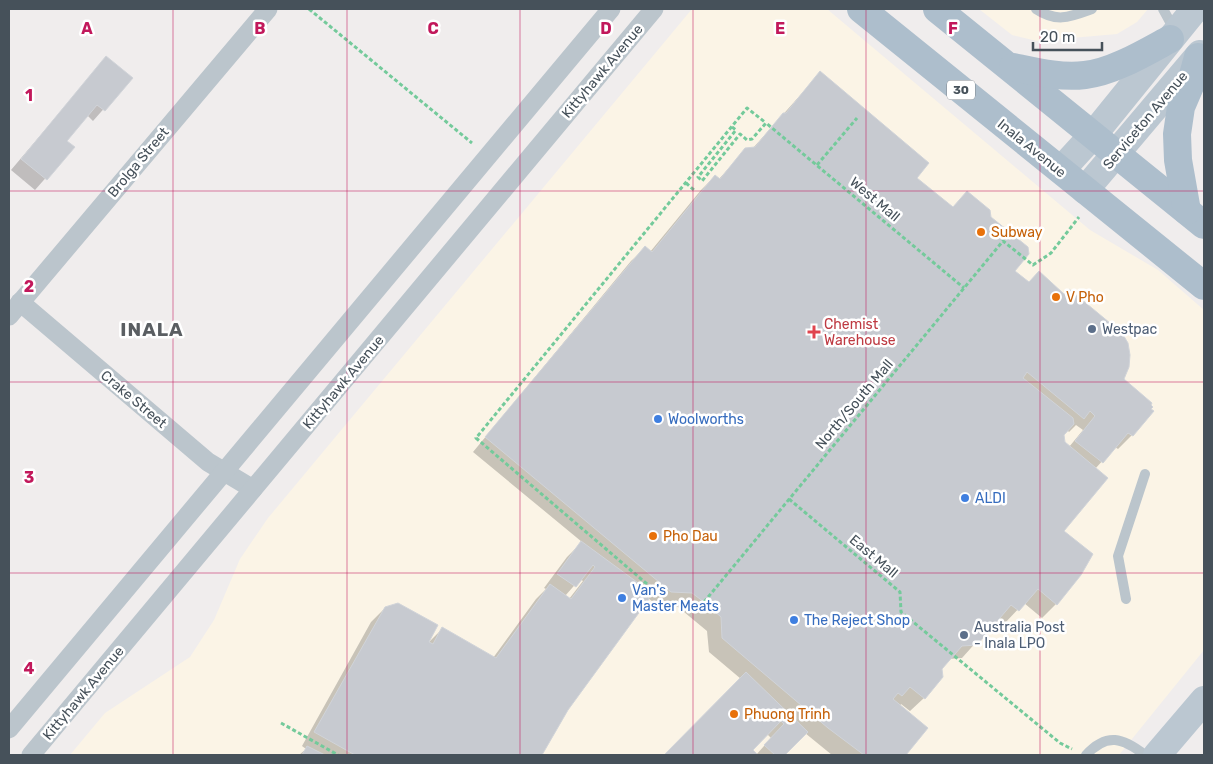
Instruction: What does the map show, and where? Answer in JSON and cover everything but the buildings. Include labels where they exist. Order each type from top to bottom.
[{"type":"main road","name":"Inala Avenue","points":[[861,9],[1204,286]]},
{"type":"main road","points":[[937,9],[1196,218]]},
{"type":"main road","points":[[1060,170],[1093,135],[1195,9]]},
{"type":"main road","points":[[1009,66],[1049,74],[1087,75],[1123,64],[1173,36]]},
{"type":"main road","points":[[1196,218],[1178,160],[1177,134],[1181,107],[1201,53]]},
{"type":"main road","name":"Serviceton Avenue","points":[[1085,190],[1201,53]]},
{"type":"main road","points":[[1158,755],[1204,700]]},
{"type":"street","name":"Brolga Street","points":[[14,309],[268,9]]},
{"type":"street","points":[[9,729],[611,9]]},
{"type":"street","name":"Kittyhawk Avenue","points":[[31,755],[654,9]]},
{"type":"street","name":"Crake Street","points":[[14,309],[208,462],[253,489]]},
{"type":"lane","points":[[1036,9],[1046,16],[1066,18],[1092,9]]},
{"type":"lane","points":[[1163,9],[1173,36]]},
{"type":"lane","points":[[1126,598],[1118,556],[1145,474]]},
{"type":"lane","points":[[1086,755],[1092,748],[1113,740],[1122,740],[1130,743],[1145,755]]},
{"type":"path","points":[[309,9],[489,155]]},
{"type":"path","name":"West Mall","points":[[732,127],[747,108],[964,288]]},
{"type":"path","points":[[817,166],[857,118]]},
{"type":"path","points":[[647,584],[476,438],[732,127],[736,130],[698,177],[702,180],[740,134],[747,140],[752,139],[766,123]]},
{"type":"path","points":[[686,183],[694,190]]},
{"type":"path","name":"North/South Mall","points":[[704,602],[1003,241],[1032,265],[1051,253],[1080,216],[1086,221]]},
{"type":"path","name":"East Mall","points":[[789,499],[900,592],[901,612],[953,657],[1060,743],[1074,751]]},
{"type":"path","points":[[281,723],[338,755]]},
{"type":"shaded area","points":[[692,9],[827,9],[1090,230],[1158,270],[1204,310],[1204,650],[1119,755],[70,755],[105,713],[190,657],[214,620],[240,559],[268,518]]},
{"type":"shaded area","points":[[979,9],[1148,9],[1137,22],[1117,34],[1037,41],[1012,35]]},
{"type":"place","name":"Subway","points":[[981,232]]},
{"type":"place","name":"V Pho","points":[[1056,297]]},
{"type":"place","name":"Westpac","points":[[1092,329]]},
{"type":"place","name":"Chemist Warehouse","points":[[814,332]]},
{"type":"place","name":"Woolworths","points":[[658,419]]},
{"type":"place","name":"ALDI","points":[[965,498]]},
{"type":"place","name":"Pho Dau","points":[[653,536]]},
{"type":"place","name":"Van's Master Meats","points":[[622,598]]},
{"type":"place","name":"The Reject Shop","points":[[794,620]]},
{"type":"place","name":"Australia Post - Inala LPO","points":[[964,635]]},
{"type":"place","name":"Phuong Trinh","points":[[734,714]]},
{"type":"district","name":"INALA","points":[[152,329]]}]
